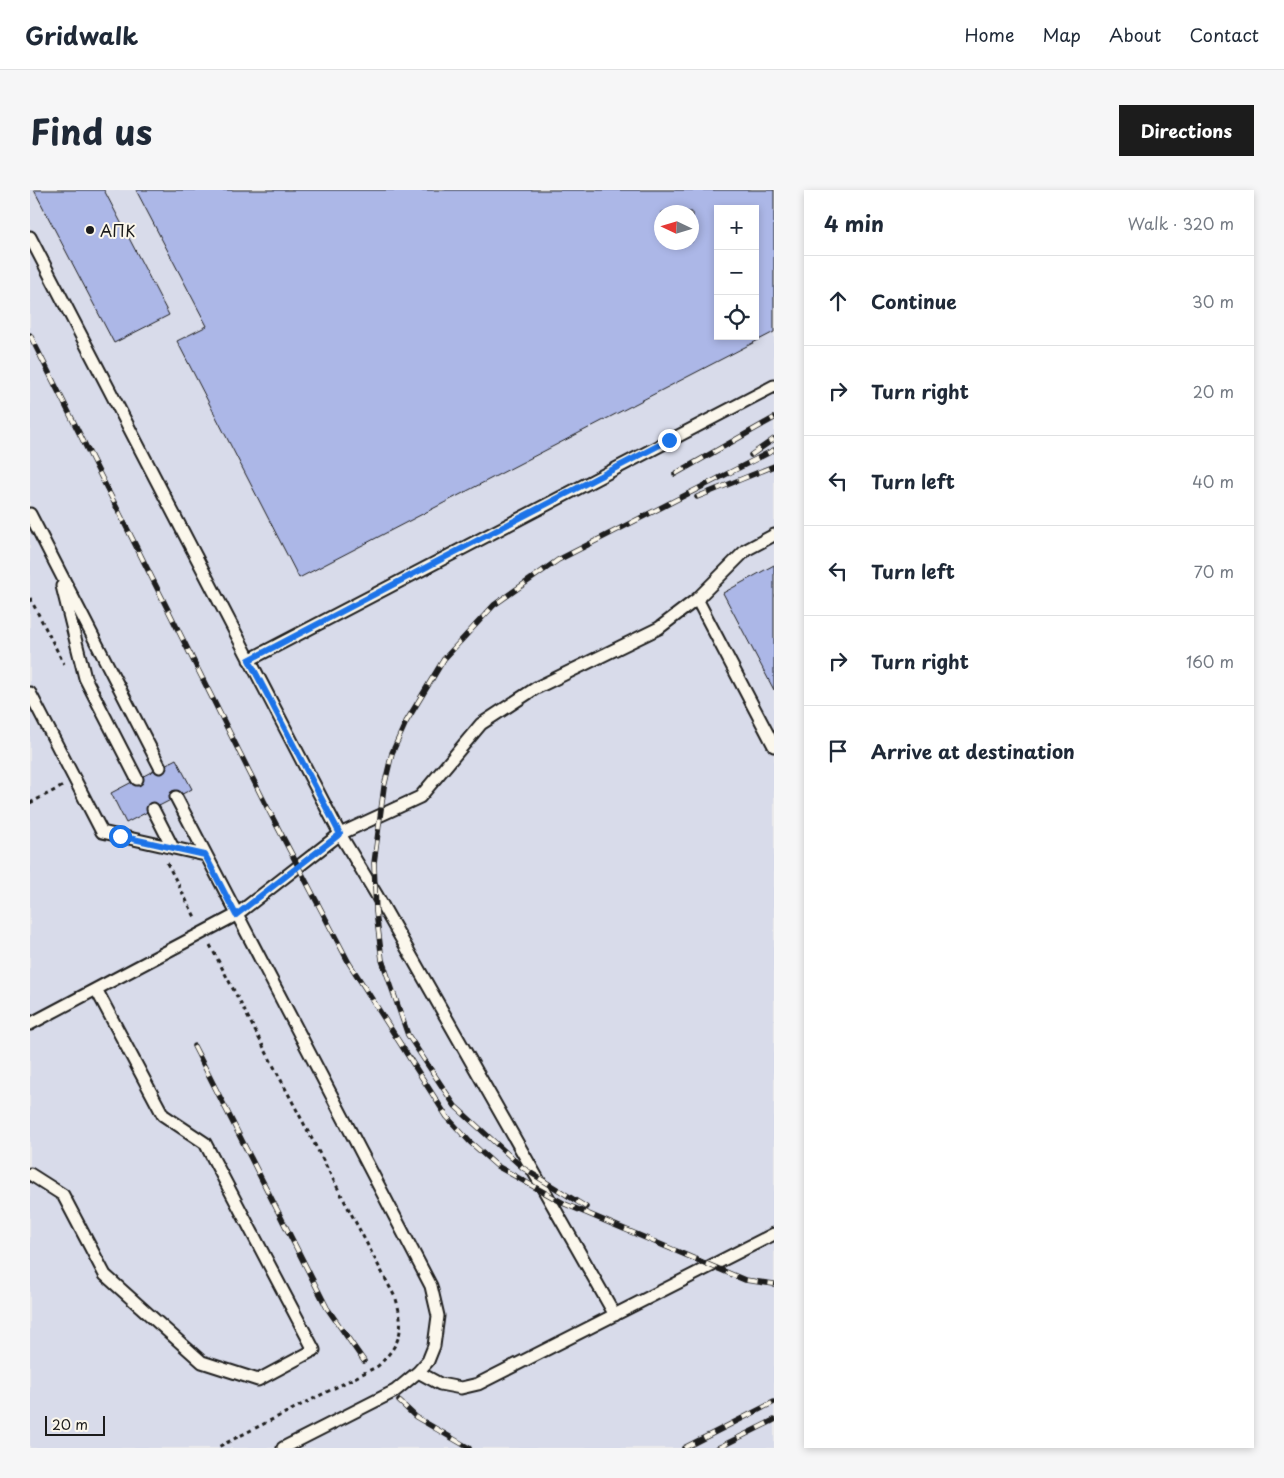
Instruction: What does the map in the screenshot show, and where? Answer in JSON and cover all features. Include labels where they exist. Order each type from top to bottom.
[{"type":"lane","points":[[30,237],[340,834],[386,911],[615,1315]]},
{"type":"lane","points":[[249,660],[774,386]]},
{"type":"lane","points":[[30,514],[160,767]]},
{"type":"lane","points":[[30,1024],[236,915],[340,834],[420,797],[481,724],[536,688],[659,628],[697,599],[746,550],[774,535]]},
{"type":"lane","points":[[57,566],[85,678],[137,779]]},
{"type":"lane","points":[[697,599],[774,746]]},
{"type":"lane","points":[[30,693],[102,832],[205,855]]},
{"type":"lane","points":[[176,797],[431,1286],[438,1316],[434,1346],[428,1361],[418,1372],[394,1391],[283,1448]]},
{"type":"lane","points":[[153,809],[173,848]]},
{"type":"lane","points":[[30,1174],[63,1195],[106,1275],[202,1362],[258,1380],[314,1350],[206,1143],[163,1115],[96,989]]},
{"type":"lane","points":[[418,1372],[440,1384],[454,1387],[461,1388],[478,1384],[774,1234]]},
{"type":"path","points":[[30,803],[75,780]]},
{"type":"path","points":[[157,844],[396,1299],[401,1317],[400,1336],[392,1353],[378,1366],[216,1448]]},
{"type":"shaded area","points":[[30,190],[774,190],[774,1448],[30,1448]]},
{"type":"building","points":[[34,190],[104,190],[169,315],[114,343]]},
{"type":"building","points":[[136,190],[774,190],[774,332],[759,340],[759,205],[714,205],[714,340],[759,340],[299,578],[177,341],[207,326]]},
{"type":"building","points":[[774,565],[774,690],[723,593]]},
{"type":"building","points":[[176,759],[192,789],[126,823],[111,793]]},
{"type":"railway","points":[[30,335],[267,807],[349,963],[447,1117],[470,1142],[497,1166],[565,1204],[745,1280],[774,1284]]},
{"type":"railway","points":[[675,474],[774,418]]},
{"type":"railway","points":[[751,455],[774,439]]},
{"type":"railway","points":[[586,1207],[523,1168],[455,1106],[408,1035],[382,960],[376,912],[374,863],[384,787],[392,753],[406,722],[444,659],[494,605],[558,560],[774,450]]},
{"type":"railway","points":[[697,497],[774,466]]},
{"type":"railway","points":[[194,1046],[327,1308],[364,1361]]},
{"type":"railway","points":[[399,1401],[416,1417],[469,1448]]},
{"type":"railway","points":[[684,1448],[774,1402]]},
{"type":"railway","points":[[718,1448],[774,1420]]},
{"type":"place","name":"АПК","points":[[90,230]]},
{"type":"route","points":[[120,836],[205,855],[236,915],[340,834],[249,660],[669,440]]}]
